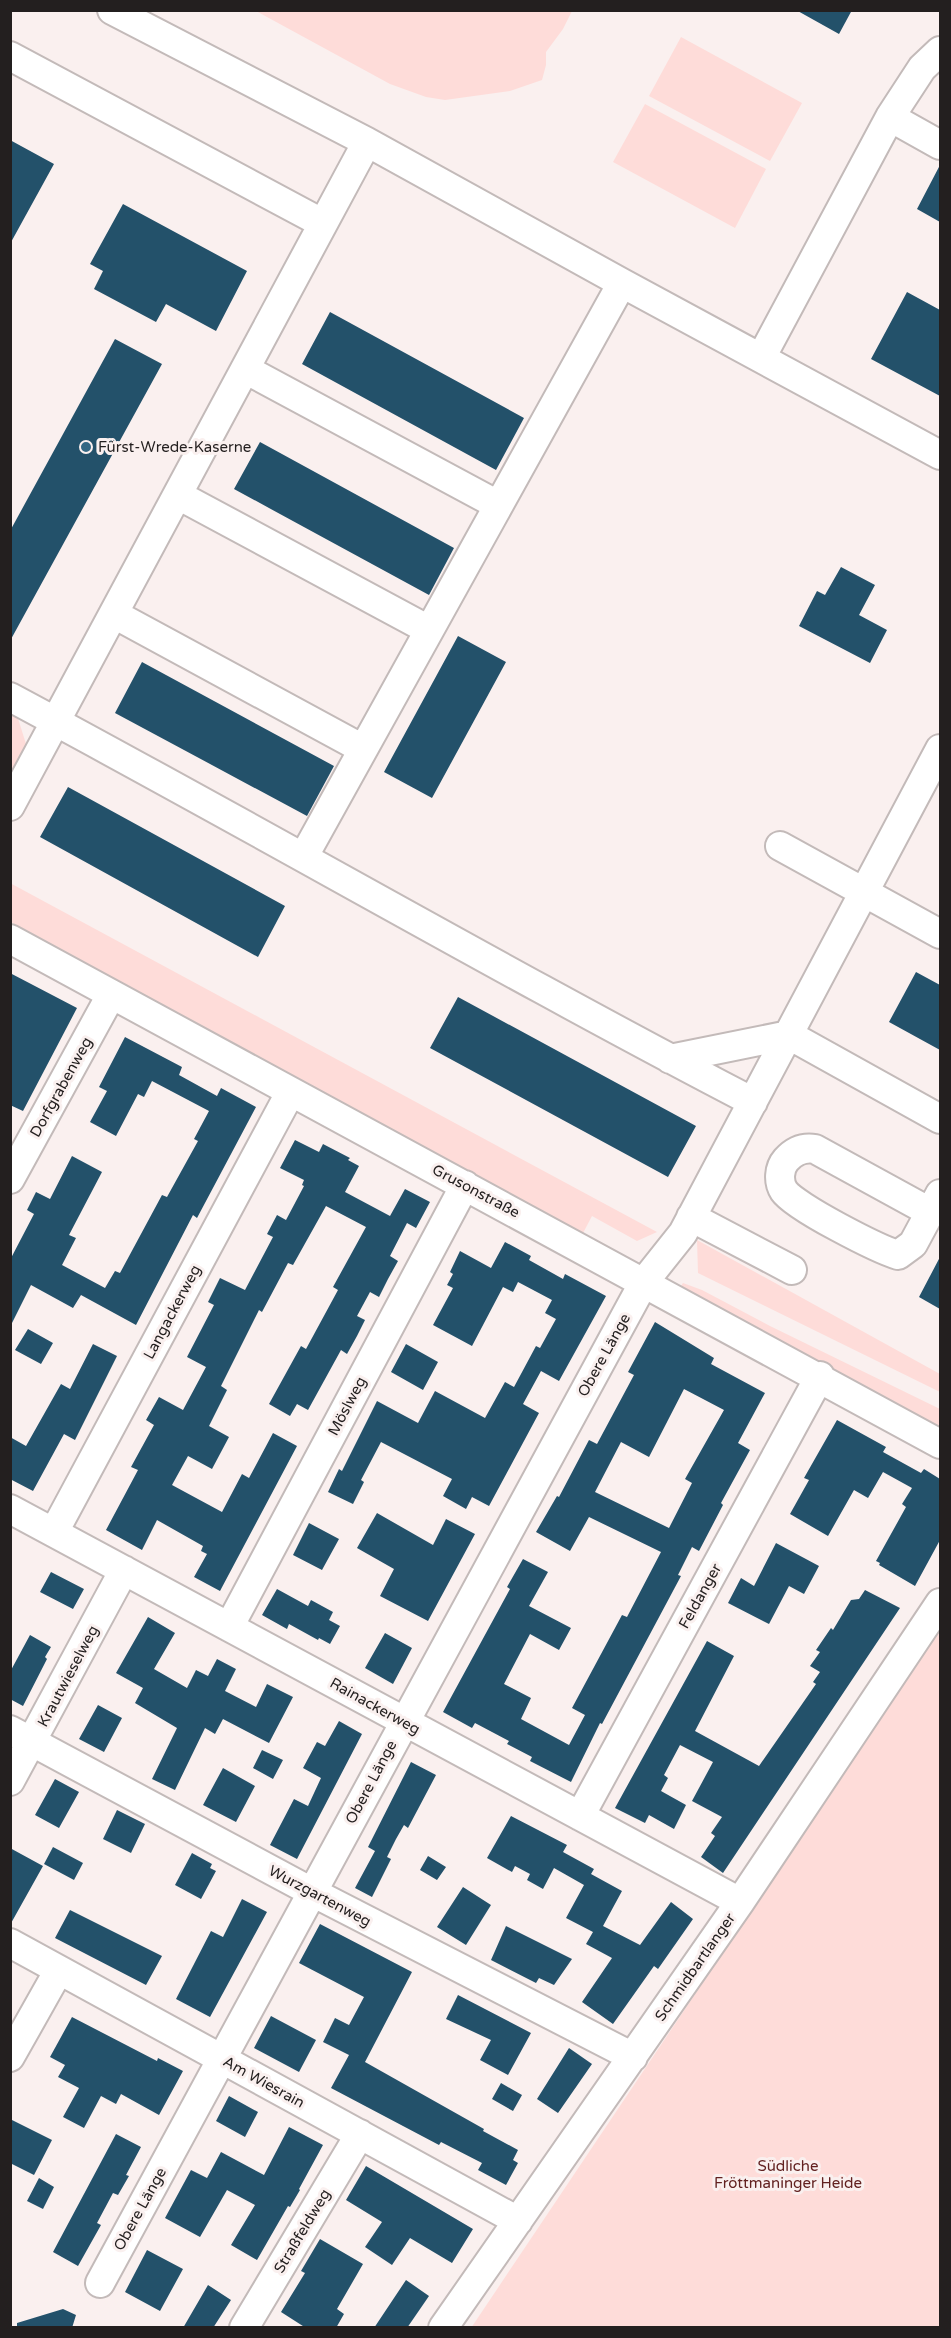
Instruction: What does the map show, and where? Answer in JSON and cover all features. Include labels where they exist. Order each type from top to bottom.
[{"type":"street","points":[[112,10],[366,142],[940,455]]},
{"type":"street","points":[[761,358],[890,117],[922,68],[940,51]]},
{"type":"street","points":[[10,56],[322,223]]},
{"type":"street","points":[[890,117],[940,144]]},
{"type":"street","points":[[10,806],[366,142]]},
{"type":"street","points":[[304,856],[622,283]]},
{"type":"street","points":[[245,369],[498,505]]},
{"type":"street","points":[[178,495],[429,630]]},
{"type":"street","points":[[114,614],[363,749]]},
{"type":"street","points":[[10,697],[304,856],[670,1059],[753,1102]]},
{"type":"street","name":"Obere Länge","points":[[100,2283],[644,1282],[683,1233],[940,749]]},
{"type":"street","points":[[780,846],[940,934]]},
{"type":"street","name":"Grusonstraße","points":[[10,939],[290,1093],[820,1376],[940,1444]]},
{"type":"street","name":"Dorfgrabenweg","points":[[10,1179],[111,995]]},
{"type":"street","points":[[670,1059],[789,1035],[940,1119]]},
{"type":"street","name":"Langackerweg","points":[[54,1532],[290,1093]]},
{"type":"street","points":[[815,1149],[935,1203],[913,1244],[898,1255],[802,1206],[789,1196],[783,1190],[781,1182],[783,1163],[799,1150],[815,1149]]},
{"type":"street","name":"Möslweg","points":[[229,1627],[465,1185]]},
{"type":"street","points":[[691,1217],[792,1270]]},
{"type":"street","name":"Feldanger","points":[[580,1816],[820,1376]]},
{"type":"street","name":"Rainackerweg","points":[[10,1509],[740,1902]]},
{"type":"street","name":"Krautwieselweg","points":[[10,1781],[21,1735],[124,1570]]},
{"type":"street","name":"Schmidbartlanger","points":[[443,2328],[740,1902],[940,1603]]},
{"type":"street","name":"Wurzgartenweg","points":[[21,1735],[312,1892],[633,2057]]},
{"type":"street","name":"Am Wiesrain","points":[[10,1942],[518,2221]]},
{"type":"street","points":[[10,2057],[59,1970]]},
{"type":"street","name":"Straßfeldweg","points":[[244,2328],[360,2134]]},
{"type":"green space","points":[[572,10],[563,29],[546,52],[546,65],[542,80],[510,91],[445,100],[426,97],[390,84],[256,11]]},
{"type":"green space","points":[[681,37],[802,103],[770,161],[649,96]]},
{"type":"green space","points":[[645,104],[766,169],[735,228],[613,162]]},
{"type":"green space","points":[[11,709],[16,712],[26,744],[11,774]]},
{"type":"green space","points":[[10,883],[657,1232],[637,1241],[592,1216],[582,1235],[11,922]]},
{"type":"green space","points":[[697,1240],[940,1374],[940,1392],[698,1273]]},
{"type":"green space","points":[[683,1283],[702,1290],[940,1409],[940,1428],[857,1385],[681,1286]]},
{"type":"green space","name":"Südliche Fröttmaninger Heide","points":[[940,1629],[940,2327],[471,2328]]},
{"type":"building","points":[[796,10],[852,10],[839,34]]},
{"type":"building","points":[[10,140],[54,164],[10,244]]},
{"type":"building","points":[[940,165],[940,222],[917,209]]},
{"type":"building","points":[[123,204],[247,271],[216,331],[166,304],[156,322],[94,289],[103,271],[90,264]]},
{"type":"building","points":[[907,292],[940,310],[940,396],[871,359]]},
{"type":"building","points":[[330,312],[524,418],[496,470],[302,364]]},
{"type":"building","name":"Fürst-Wrede-Kaserne","points":[[115,339],[162,364],[10,641],[10,531]]},
{"type":"building","points":[[260,442],[454,548],[429,595],[234,489]]},
{"type":"building","points":[[841,567],[875,585],[859,615],[887,630],[870,663],[799,626],[817,591],[825,595]]},
{"type":"building","points":[[458,636],[506,662],[432,798],[384,772]]},
{"type":"building","points":[[142,662],[334,766],[307,816],[115,713]]},
{"type":"building","points":[[68,787],[285,906],[258,957],[40,837]]},
{"type":"building","points":[[916,972],[940,985],[940,1050],[889,1022]]},
{"type":"building","points":[[10,973],[77,1008],[23,1111],[10,1105]]},
{"type":"building","points":[[458,997],[696,1126],[668,1177],[430,1048]]},
{"type":"building","points":[[125,1037],[182,1067],[179,1075],[217,1096],[221,1088],[256,1107],[197,1218],[193,1215],[136,1325],[81,1295],[73,1308],[31,1285],[10,1327],[10,1260],[34,1214],[27,1210],[36,1192],[50,1199],[72,1156],[102,1172],[69,1235],[76,1238],[62,1265],[105,1288],[115,1271],[120,1273],[162,1195],[167,1197],[198,1141],[194,1139],[209,1111],[152,1081],[144,1097],[138,1094],[116,1136],[90,1122],[107,1091],[99,1087]]},
{"type":"building","points":[[295,1140],[319,1152],[323,1144],[350,1158],[348,1160],[359,1166],[345,1192],[390,1216],[405,1189],[430,1202],[416,1228],[407,1223],[390,1256],[398,1261],[379,1297],[370,1292],[357,1316],[365,1320],[357,1336],[347,1354],[341,1350],[308,1410],[297,1404],[290,1416],[269,1404],[301,1346],[306,1349],[338,1290],[333,1287],[366,1227],[326,1206],[293,1265],[288,1263],[262,1312],[259,1310],[221,1386],[227,1390],[209,1426],[229,1437],[212,1469],[188,1456],[172,1485],[222,1512],[242,1474],[249,1478],[273,1433],[297,1446],[220,1591],[194,1577],[207,1554],[201,1551],[203,1546],[157,1520],[142,1550],[106,1530],[138,1470],[131,1467],[154,1425],[146,1420],[159,1397],[183,1410],[206,1367],[187,1357],[214,1305],[208,1302],[220,1278],[245,1290],[273,1237],[267,1234],[277,1215],[286,1220],[304,1186],[302,1185],[304,1180],[280,1168]]},
{"type":"building","points":[[505,1242],[531,1256],[529,1260],[563,1279],[565,1274],[606,1296],[559,1381],[541,1371],[523,1404],[539,1413],[489,1506],[472,1497],[466,1509],[443,1496],[452,1479],[381,1442],[361,1480],[364,1482],[353,1504],[328,1492],[339,1469],[342,1471],[377,1401],[418,1423],[435,1391],[485,1418],[505,1382],[514,1387],[536,1346],[540,1348],[556,1319],[545,1313],[552,1300],[518,1282],[513,1292],[503,1287],[472,1346],[433,1325],[453,1288],[447,1285],[453,1274],[450,1272],[460,1251],[491,1268]]},
{"type":"building","points":[[940,1257],[940,1309],[919,1297]]},
{"type":"building","points":[[655,1322],[714,1358],[711,1364],[765,1393],[738,1443],[750,1450],[721,1503],[723,1505],[699,1551],[692,1547],[678,1575],[681,1576],[602,1724],[600,1723],[571,1782],[530,1761],[532,1757],[507,1744],[509,1741],[475,1723],[472,1728],[443,1712],[510,1589],[507,1587],[523,1559],[548,1572],[529,1606],[571,1628],[559,1650],[530,1634],[504,1684],[531,1698],[521,1719],[569,1745],[585,1715],[572,1708],[622,1615],[627,1617],[661,1552],[589,1517],[570,1551],[536,1532],[557,1496],[559,1497],[589,1440],[597,1444],[634,1375],[628,1372]],"holes":[[[684,1389],[724,1410],[685,1479],[692,1483],[669,1528],[595,1492],[621,1442],[649,1457]]]},
{"type":"building","points":[[28,1329],[53,1343],[41,1364],[15,1350]]},
{"type":"building","points":[[93,1344],[117,1356],[75,1440],[64,1434],[33,1491],[10,1479],[10,1437],[26,1446],[61,1384],[70,1389]]},
{"type":"building","points":[[406,1344],[438,1362],[423,1390],[391,1372]]},
{"type":"building","points":[[837,1420],[886,1447],[883,1452],[921,1473],[924,1469],[940,1479],[940,1540],[915,1586],[876,1561],[906,1507],[902,1504],[912,1488],[883,1472],[868,1498],[854,1490],[828,1536],[790,1514],[809,1480],[804,1478]]},
{"type":"building","points":[[377,1513],[433,1545],[446,1519],[475,1534],[428,1621],[380,1596],[394,1569],[357,1548]]},
{"type":"building","points":[[309,1523],[339,1539],[322,1570],[293,1555]]},
{"type":"building","points":[[776,1543],[819,1566],[804,1594],[789,1586],[769,1624],[728,1603],[741,1578],[754,1586]]},
{"type":"building","points":[[51,1572],[84,1589],[73,1609],[40,1592]]},
{"type":"building","points":[[277,1589],[308,1606],[311,1600],[333,1612],[329,1620],[340,1626],[330,1644],[289,1624],[287,1629],[262,1615]]},
{"type":"building","points":[[865,1590],[900,1608],[723,1873],[701,1857],[715,1836],[711,1833],[722,1817],[692,1801],[713,1762],[680,1745],[664,1775],[668,1778],[661,1791],[686,1805],[674,1829],[649,1815],[645,1823],[615,1808],[707,1641],[734,1656],[695,1731],[759,1766],[816,1684],[813,1682],[820,1672],[810,1666],[820,1652],[816,1650],[831,1628],[833,1630],[851,1600],[859,1599]]},
{"type":"building","points":[[148,1617],[175,1633],[154,1669],[187,1688],[196,1670],[208,1676],[217,1659],[236,1669],[225,1691],[256,1707],[267,1684],[293,1697],[269,1743],[223,1719],[215,1734],[205,1728],[175,1790],[152,1779],[177,1728],[135,1703],[143,1688],[116,1673]]},
{"type":"building","points":[[385,1633],[412,1648],[393,1684],[365,1668]]},
{"type":"building","points":[[30,1635],[51,1647],[23,1706],[10,1699],[10,1672]]},
{"type":"building","points":[[98,1705],[122,1718],[104,1752],[79,1739]]},
{"type":"building","points":[[339,1721],[362,1734],[297,1859],[270,1845],[294,1799],[308,1806],[321,1778],[303,1768],[317,1742],[325,1746]]},
{"type":"building","points":[[262,1750],[283,1760],[273,1779],[253,1768]]},
{"type":"building","points":[[411,1762],[436,1775],[408,1828],[404,1825],[396,1839],[387,1857],[391,1859],[372,1897],[355,1888],[375,1851],[368,1847]]},
{"type":"building","points":[[223,1768],[255,1786],[236,1822],[203,1805]]},
{"type":"building","points":[[55,1779],[79,1792],[59,1828],[35,1815]]},
{"type":"building","points":[[117,1810],[145,1824],[131,1853],[103,1839]]},
{"type":"building","points":[[511,1816],[567,1845],[563,1852],[594,1869],[591,1874],[622,1891],[603,1926],[640,1945],[671,1902],[693,1919],[658,1969],[654,1966],[613,2024],[582,2002],[612,1958],[586,1944],[593,1932],[566,1918],[584,1885],[554,1868],[543,1889],[527,1880],[530,1874],[515,1866],[512,1872],[487,1858]]},
{"type":"building","points":[[53,1847],[83,1863],[74,1880],[44,1864]]},
{"type":"building","points":[[10,1848],[43,1866],[10,1925]]},
{"type":"building","points":[[192,1853],[212,1864],[210,1868],[216,1871],[201,1899],[175,1885]]},
{"type":"building","points":[[428,1856],[446,1867],[437,1880],[420,1870]]},
{"type":"building","points":[[463,1887],[491,1905],[466,1945],[437,1927]]},
{"type":"building","points":[[242,1899],[267,1912],[210,2017],[176,1999],[211,1931],[223,1937]]},
{"type":"building","points":[[70,1910],[162,1956],[146,1985],[55,1938]]},
{"type":"building","points":[[320,1924],[412,1972],[365,2062],[518,2150],[513,2160],[518,2163],[506,2185],[478,2170],[482,2163],[441,2142],[439,2145],[331,2088],[349,2055],[323,2042],[335,2018],[349,2025],[364,1997],[299,1963]]},
{"type":"building","points":[[506,1926],[572,1959],[554,1985],[539,1978],[536,1983],[491,1960]]},
{"type":"building","points":[[458,1995],[531,2033],[508,2075],[480,2060],[491,2040],[446,2019]]},
{"type":"building","points":[[271,2016],[316,2040],[299,2072],[254,2048]]},
{"type":"building","points":[[72,2017],[157,2061],[158,2058],[183,2071],[159,2115],[121,2094],[116,2104],[101,2096],[84,2128],[63,2117],[79,2088],[58,2077],[65,2065],[50,2057]]},
{"type":"building","points":[[569,2048],[592,2064],[558,2113],[537,2099]]},
{"type":"building","points":[[501,2083],[522,2095],[513,2111],[492,2099]]},
{"type":"building","points":[[229,2096],[258,2112],[245,2137],[216,2121]]},
{"type":"building","points":[[10,2119],[52,2140],[34,2175],[10,2163]]},
{"type":"building","points":[[289,2127],[323,2145],[300,2190],[290,2207],[288,2206],[257,2260],[231,2245],[255,2205],[227,2190],[200,2237],[165,2218],[191,2170],[207,2178],[221,2152],[264,2175]]},
{"type":"building","points":[[116,2134],[141,2147],[118,2195],[113,2193],[97,2223],[101,2225],[78,2266],[53,2252]]},
{"type":"building","points":[[366,2166],[473,2229],[452,2263],[410,2238],[392,2265],[365,2247],[382,2222],[346,2200]]},
{"type":"building","points":[[39,2178],[54,2187],[43,2209],[27,2201]]},
{"type":"building","points":[[320,2239],[363,2264],[337,2309],[344,2314],[336,2328],[306,2328],[281,2312],[305,2273],[301,2271]]},
{"type":"building","points":[[147,2250],[183,2269],[160,2311],[125,2292]]},
{"type":"building","points":[[406,2280],[429,2296],[407,2328],[374,2328]]},
{"type":"building","points":[[208,2285],[231,2300],[213,2328],[183,2328]]},
{"type":"building","points":[[63,2309],[76,2315],[72,2328],[17,2328],[17,2323]]},
{"type":"place","name":"Fürst-Wrede-Kaserne","points":[[86,447]]}]
